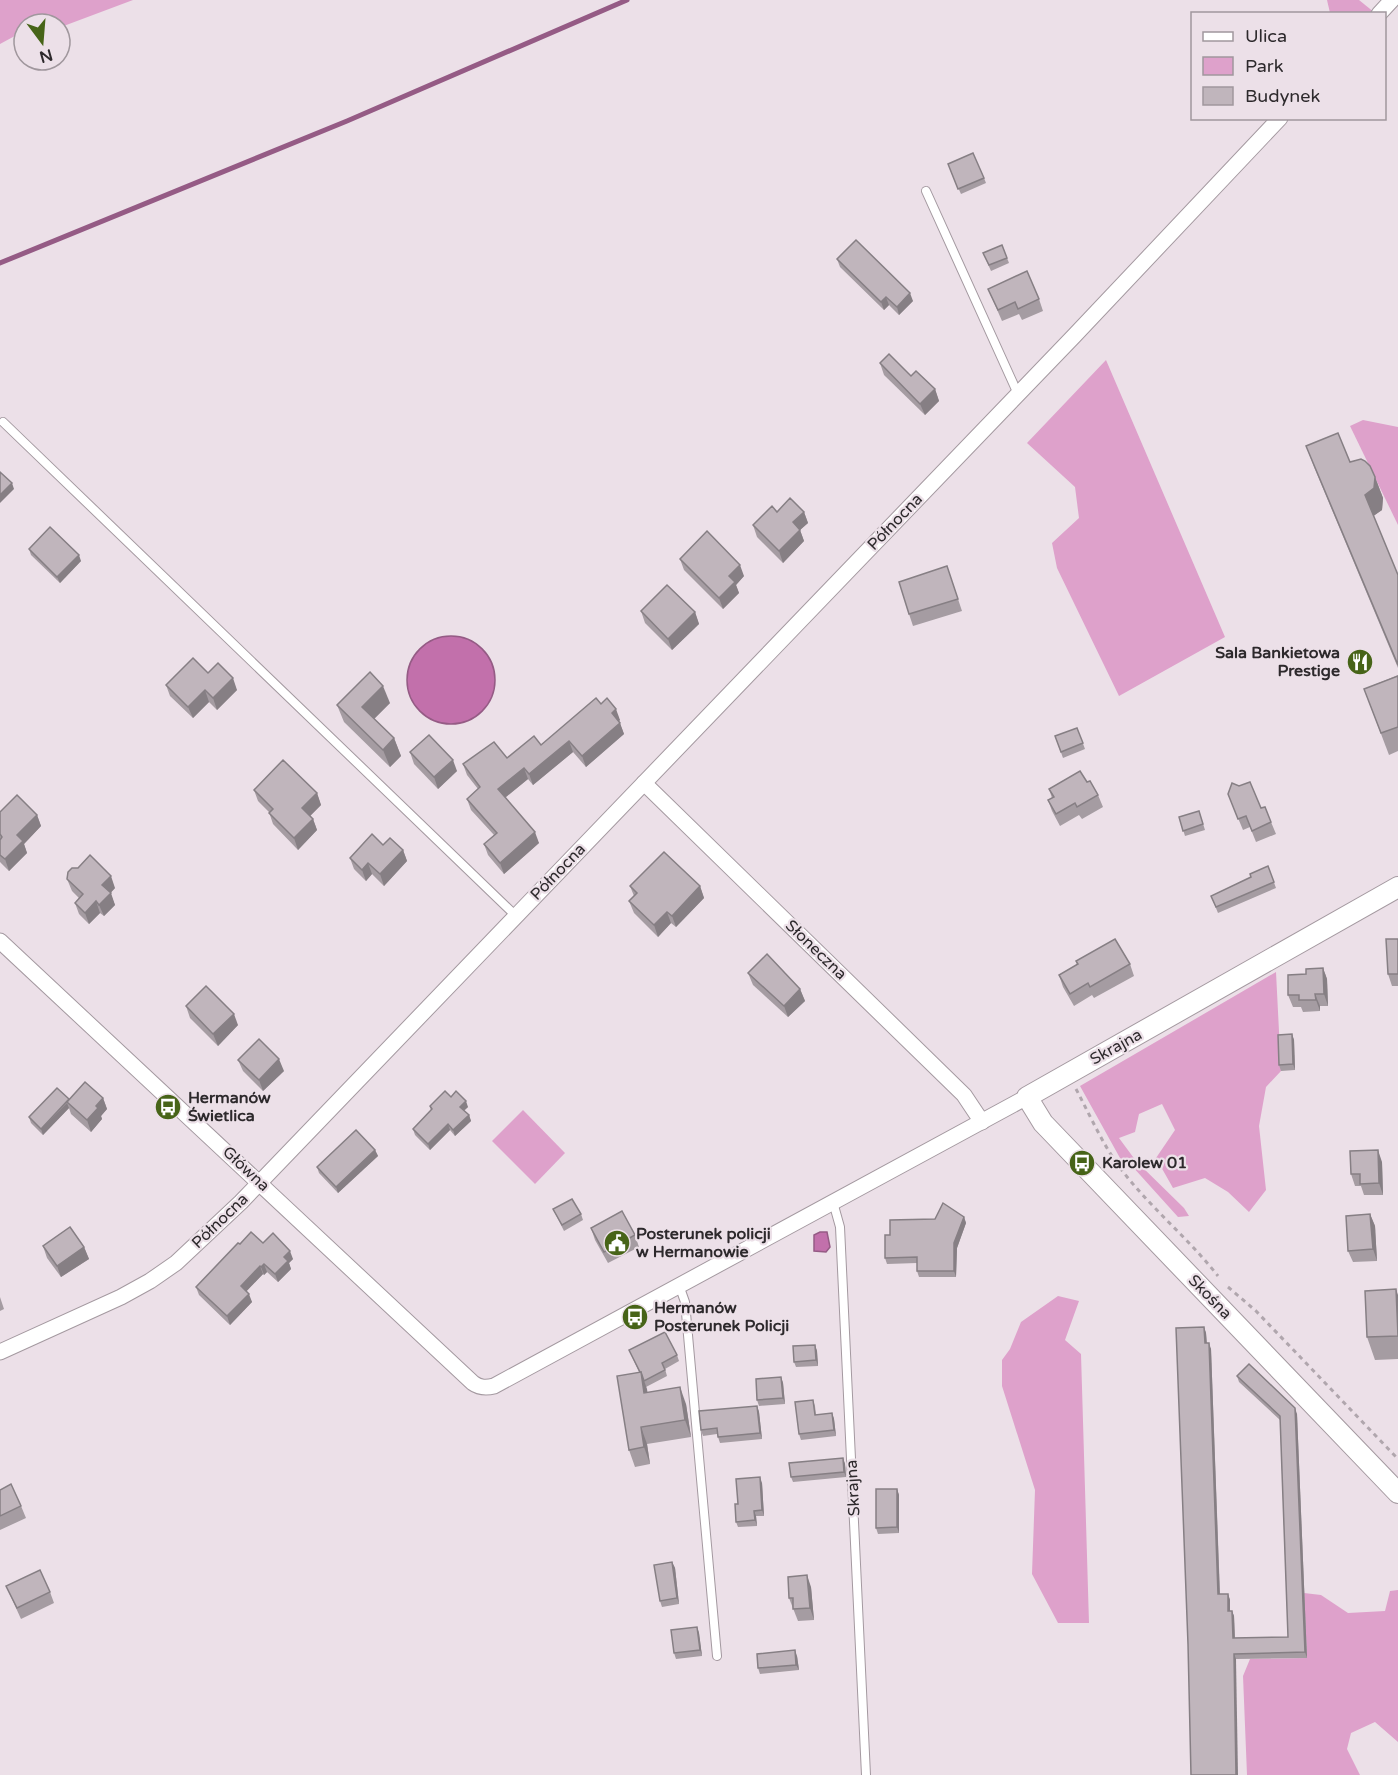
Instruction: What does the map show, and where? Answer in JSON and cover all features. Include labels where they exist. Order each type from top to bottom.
[{"type":"street","points":[[1381,12],[1392,0]]},
{"type":"street","name":"Północna","points":[[0,1352],[121,1297],[176,1263],[260,1182],[1074,336],[1278,120]]},
{"type":"street","name":"Słoneczna","points":[[644,783],[964,1095],[982,1122]]},
{"type":"street","name":"Skrajna","points":[[494,1386],[982,1122],[1398,886]]},
{"type":"street","name":"Główna","points":[[0,941],[473,1383],[478,1387],[494,1386]]},
{"type":"street","name":"Skośna","points":[[1027,1097],[1043,1123],[1398,1493]]},
{"type":"lane","points":[[926,191],[1018,394]]},
{"type":"lane","points":[[3,422],[516,916]]},
{"type":"lane","name":"Skrajna","points":[[833,1203],[840,1227],[866,1775]]},
{"type":"lane","points":[[678,1286],[685,1302],[717,1656]]},
{"type":"path","points":[[1068,1074],[1100,1137],[1123,1172],[1200,1253],[1228,1287],[1256,1311],[1398,1459]]},
{"type":"green space","points":[[0,0],[133,0],[72,23],[72,12],[12,12],[12,38],[0,44]]},
{"type":"green space","points":[[1327,0],[1359,0],[1374,12],[1330,12]]},
{"type":"green space","points":[[1106,360],[1225,637],[1119,696],[1057,568],[1052,543],[1079,518],[1075,487],[1027,443]]},
{"type":"green space","points":[[1363,420],[1398,427],[1398,525],[1350,426]]},
{"type":"green space","points":[[1276,972],[1281,1071],[1266,1087],[1259,1126],[1266,1190],[1249,1212],[1228,1192],[1205,1178],[1173,1188],[1156,1158],[1175,1130],[1162,1104],[1139,1114],[1135,1132],[1119,1138],[1136,1161],[1184,1208],[1189,1216],[1178,1217],[1132,1166],[1125,1167],[1080,1086]]},
{"type":"green space","points":[[523,1110],[565,1153],[535,1184],[492,1141]]},
{"type":"green space","points":[[1058,1296],[1079,1301],[1065,1340],[1081,1354],[1089,1623],[1058,1623],[1032,1574],[1035,1490],[1002,1386],[1002,1360],[1010,1349],[1021,1322]]},
{"type":"green space","points":[[1398,1590],[1398,1742],[1375,1722],[1351,1733],[1347,1749],[1360,1775],[1247,1775],[1243,1676],[1250,1659],[1307,1658],[1304,1593],[1321,1595],[1348,1613],[1385,1611],[1390,1591]]},
{"type":"shaded area","points":[[451,636],[468,639],[482,649],[492,663],[495,680],[492,697],[482,711],[468,721],[451,724],[434,721],[420,711],[410,697],[407,680],[410,663],[420,649],[434,639]]},
{"type":"shaded area","points":[[827,1232],[830,1247],[826,1252],[814,1251],[814,1235]]},
{"type":"building","points":[[973,153],[984,178],[958,189],[948,164]]},
{"type":"building","points":[[856,240],[910,293],[897,307],[886,297],[881,302],[837,259]]},
{"type":"building","points":[[1002,245],[1007,258],[989,265],[983,253]]},
{"type":"building","points":[[1027,271],[1039,299],[1018,309],[1015,302],[998,310],[988,289]]},
{"type":"building","points":[[889,354],[911,376],[916,371],[935,389],[920,404],[880,363]]},
{"type":"building","points":[[1338,433],[1350,462],[1361,459],[1365,461],[1375,477],[1374,488],[1365,495],[1398,575],[1398,665],[1306,446]]},
{"type":"building","points":[[0,472],[12,483],[0,495]]},
{"type":"building","points":[[790,498],[804,512],[793,522],[800,530],[779,551],[753,525],[772,506],[777,512]]},
{"type":"building","points":[[50,527],[79,555],[57,577],[29,549]]},
{"type":"building","points":[[707,531],[740,565],[729,576],[735,582],[719,598],[680,559]]},
{"type":"building","points":[[947,566],[958,599],[909,614],[899,582]]},
{"type":"building","points":[[667,585],[695,612],[668,639],[641,611]]},
{"type":"building","points":[[193,658],[208,673],[218,663],[233,678],[213,698],[205,690],[188,707],[166,685]]},
{"type":"building","points":[[370,672],[383,686],[362,707],[394,738],[383,750],[337,705]]},
{"type":"building","points":[[1398,676],[1398,727],[1381,733],[1364,689]]},
{"type":"building","points":[[596,698],[601,704],[607,698],[616,709],[612,713],[620,723],[582,756],[569,741],[529,774],[524,768],[498,789],[535,832],[500,863],[484,844],[497,833],[467,799],[480,787],[463,764],[494,742],[507,758],[534,736],[541,745]]},
{"type":"building","points":[[1077,728],[1083,743],[1061,752],[1055,736]]},
{"type":"building","points":[[429,735],[453,760],[434,777],[410,752]]},
{"type":"building","points":[[283,760],[317,793],[302,808],[313,819],[294,838],[269,813],[273,809],[254,790]]},
{"type":"building","points":[[1080,771],[1087,782],[1090,781],[1098,795],[1077,807],[1075,803],[1056,814],[1048,800],[1054,797],[1049,789]]},
{"type":"building","points":[[1250,782],[1261,808],[1265,807],[1271,822],[1252,831],[1246,816],[1238,819],[1228,794],[1232,783],[1239,786]]},
{"type":"building","points":[[17,795],[37,815],[17,835],[23,841],[5,859],[0,855],[2,837],[0,812]]},
{"type":"building","points":[[1199,811],[1203,824],[1183,831],[1179,817]]},
{"type":"building","points":[[372,834],[383,845],[390,838],[403,850],[380,874],[368,863],[362,870],[350,858]]},
{"type":"building","points":[[664,852],[700,886],[672,916],[667,912],[654,925],[629,901],[637,893],[630,886]]},
{"type":"building","points":[[90,855],[111,876],[102,885],[111,893],[99,905],[96,901],[85,913],[75,903],[83,894],[67,879],[68,872],[72,868],[78,868]]},
{"type":"building","points":[[1268,866],[1274,882],[1216,907],[1211,896],[1251,877],[1250,874]]},
{"type":"building","points":[[1115,939],[1130,964],[1090,987],[1088,983],[1070,994],[1059,975],[1078,964],[1076,961]]},
{"type":"building","points":[[1386,939],[1398,939],[1398,974],[1388,974]]},
{"type":"building","points":[[767,954],[800,989],[784,1006],[748,973]]},
{"type":"building","points":[[1323,968],[1324,994],[1315,994],[1316,1000],[1299,1000],[1299,995],[1288,995],[1288,975],[1306,974],[1306,969]]},
{"type":"building","points":[[206,986],[234,1014],[213,1034],[186,1006]]},
{"type":"building","points":[[1292,1034],[1293,1064],[1279,1065],[1278,1035]]},
{"type":"building","points":[[259,1039],[279,1059],[259,1080],[238,1060]]},
{"type":"building","points":[[85,1082],[103,1098],[96,1106],[98,1108],[87,1120],[67,1102]]},
{"type":"building","points":[[57,1088],[69,1099],[41,1129],[29,1117]]},
{"type":"building","points":[[445,1091],[451,1097],[456,1091],[466,1101],[460,1107],[469,1115],[453,1130],[448,1124],[428,1144],[413,1129],[432,1109],[430,1106]]},
{"type":"building","points":[[356,1130],[375,1150],[336,1187],[317,1167]]},
{"type":"building","points":[[1378,1150],[1379,1183],[1360,1184],[1360,1174],[1351,1174],[1350,1151]]},
{"type":"building","points":[[572,1199],[581,1214],[562,1225],[553,1209]]},
{"type":"building","points":[[943,1203],[964,1217],[954,1243],[954,1271],[917,1271],[917,1257],[885,1258],[885,1235],[890,1235],[890,1220],[935,1219]]},
{"type":"building","points":[[622,1211],[635,1235],[604,1252],[591,1228]]},
{"type":"building","points":[[1370,1214],[1373,1249],[1348,1251],[1346,1216]]},
{"type":"building","points":[[70,1227],[84,1247],[57,1266],[43,1246]]},
{"type":"building","points":[[251,1232],[263,1243],[273,1233],[290,1251],[284,1257],[288,1261],[275,1274],[264,1264],[260,1266],[241,1286],[249,1294],[227,1316],[196,1287]]},
{"type":"building","points":[[1396,1289],[1398,1336],[1367,1337],[1365,1291]]},
{"type":"building","points":[[1204,1327],[1205,1343],[1209,1343],[1218,1594],[1228,1594],[1228,1611],[1232,1611],[1233,1638],[1288,1637],[1280,1416],[1237,1376],[1249,1364],[1295,1408],[1305,1652],[1234,1654],[1236,1775],[1191,1775],[1176,1328]]},
{"type":"building","points":[[665,1332],[677,1355],[662,1363],[665,1370],[644,1381],[629,1350]]},
{"type":"building","points":[[815,1345],[816,1360],[794,1362],[793,1346]]},
{"type":"building","points":[[641,1372],[644,1393],[680,1387],[685,1420],[641,1427],[644,1447],[629,1450],[617,1376]]},
{"type":"building","points":[[781,1377],[783,1398],[757,1400],[756,1379]]},
{"type":"building","points":[[813,1400],[815,1415],[832,1413],[834,1430],[799,1434],[795,1402]]},
{"type":"building","points":[[757,1406],[760,1433],[718,1437],[717,1428],[701,1430],[699,1411]]},
{"type":"building","points":[[843,1458],[844,1472],[791,1477],[789,1463]]},
{"type":"building","points":[[760,1477],[762,1510],[754,1511],[755,1520],[736,1522],[735,1504],[738,1504],[736,1479]]},
{"type":"building","points":[[11,1484],[21,1506],[0,1516],[0,1490]]},
{"type":"building","points":[[876,1489],[897,1489],[897,1527],[876,1528]]},
{"type":"building","points":[[672,1562],[677,1598],[660,1601],[654,1565]]},
{"type":"building","points":[[40,1570],[50,1592],[17,1608],[6,1586]]},
{"type":"building","points":[[807,1575],[810,1608],[793,1609],[793,1598],[789,1598],[788,1577]]},
{"type":"building","points":[[697,1627],[700,1650],[674,1653],[671,1630]]},
{"type":"building","points":[[795,1650],[796,1665],[758,1668],[757,1654]]},
{"type":"waterway","points":[[0,263],[347,121],[627,0]]},
{"type":"place","name":"Sala Bankietowa Prestige","points":[[1360,662]]},
{"type":"place","name":"Hermanów Świetlica","points":[[168,1107]]},
{"type":"place","name":"Karolew 01","points":[[1082,1163]]},
{"type":"place","name":"Posterunek policji w Hermanowie","points":[[617,1243]]},
{"type":"place","name":"Hermanów Posterunek Policji","points":[[635,1317]]}]
